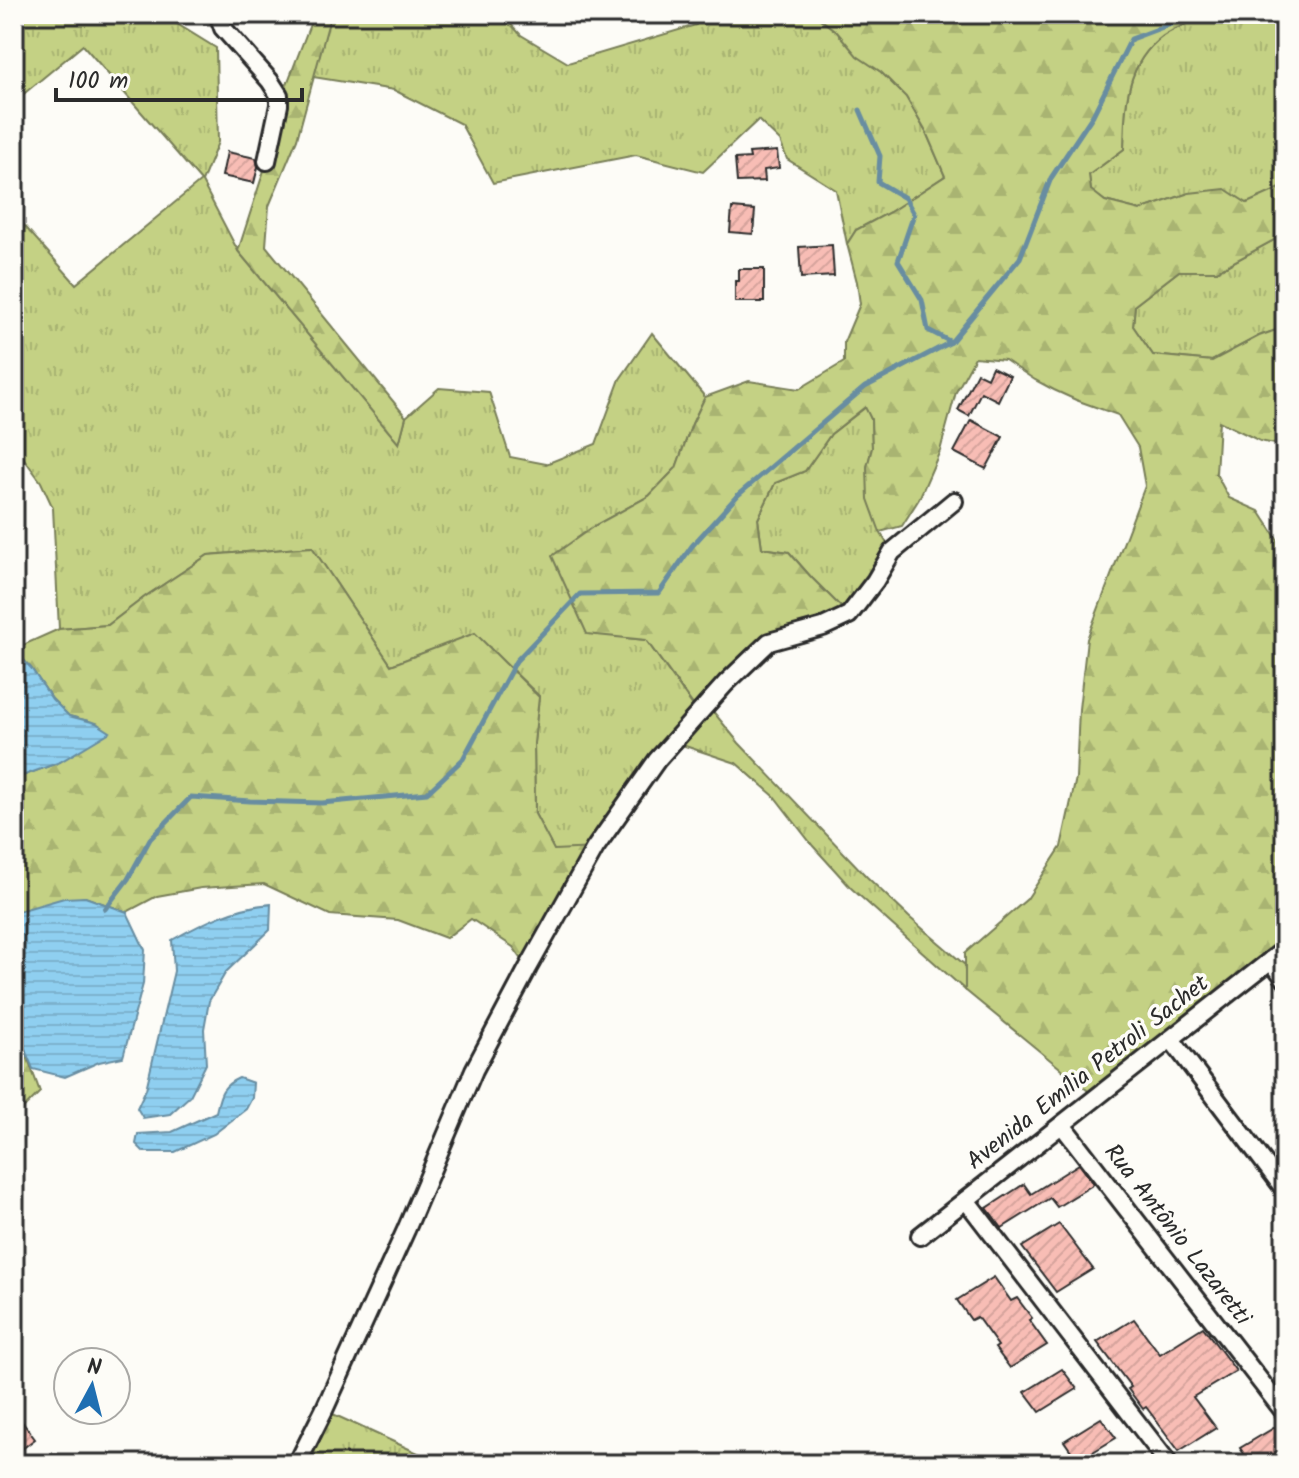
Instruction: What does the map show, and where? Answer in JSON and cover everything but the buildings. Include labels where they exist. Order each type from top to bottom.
[{"type":"street","points":[[218,14],[223,28],[279,95],[267,161]]},
{"type":"street","points":[[297,1464],[406,1230],[474,1070],[595,848],[657,760],[726,683],[769,642],[823,627],[849,615],[892,552],[954,501]]},
{"type":"street","name":"Avenida Emília Petroli Sachet","points":[[920,1236],[1285,949]]},
{"type":"street","points":[[1271,960],[1285,979]]},
{"type":"street","points":[[1171,1039],[1285,1190]]},
{"type":"street","name":"Rua Antônio Lazaretti","points":[[1062,1125],[1285,1413]]},
{"type":"street","points":[[966,1200],[1169,1464]]},
{"type":"green space","points":[[14,14],[154,14],[216,48],[218,142],[202,182],[238,251],[399,443],[406,417],[439,388],[489,392],[510,457],[546,464],[596,444],[620,379],[652,333],[705,397],[676,468],[649,496],[594,526],[626,638],[646,640],[698,713],[707,704],[739,743],[867,877],[965,965],[965,990],[851,888],[774,796],[736,763],[673,742],[595,848],[554,851],[535,814],[534,743],[539,696],[475,634],[391,665],[312,547],[208,555],[108,625],[59,629],[53,508],[41,482],[14,445],[14,214],[76,284],[201,181],[83,45],[14,102]]},
{"type":"green space","points":[[314,14],[331,14],[297,139],[269,206],[266,246],[406,417],[399,444],[238,251],[267,161],[279,105]]},
{"type":"green space","points":[[331,14],[501,14],[521,35],[568,63],[696,25],[700,14],[814,14],[906,97],[926,132],[945,176],[856,230],[847,244],[836,190],[787,159],[780,141],[758,120],[703,172],[636,155],[493,183],[461,124],[394,90],[313,77]]},
{"type":"green space","points":[[814,14],[1208,14],[1163,36],[1141,59],[1127,102],[1124,149],[1089,175],[1091,190],[1105,201],[1140,210],[1189,193],[1225,189],[1247,203],[1285,186],[1285,234],[1217,271],[1179,271],[1135,305],[1133,326],[1153,355],[1212,361],[1259,336],[1285,327],[1285,446],[1260,441],[1219,421],[1216,474],[1229,498],[1259,511],[1285,551],[1285,942],[1093,1095],[965,990],[965,953],[1027,899],[1061,847],[1076,778],[1079,709],[1087,639],[1145,486],[1138,447],[1118,415],[1054,390],[1005,360],[975,357],[956,392],[940,451],[919,499],[902,526],[880,532],[868,499],[867,467],[872,448],[871,419],[865,407],[831,434],[805,471],[775,483],[758,519],[762,548],[789,552],[849,615],[769,642],[699,713],[646,640],[587,634],[552,556],[594,526],[649,496],[676,468],[705,397],[749,381],[799,389],[844,362],[844,342],[860,304],[847,244],[856,230],[945,176],[926,132],[906,97]]},
{"type":"green space","points":[[1208,14],[1285,14],[1285,186],[1247,204],[1189,193],[1140,210],[1105,201],[1091,191],[1089,175],[1124,149],[1127,102],[1141,59],[1163,36]]},
{"type":"green space","points":[[1285,234],[1285,327],[1259,336],[1212,361],[1153,355],[1133,326],[1135,305],[1179,271],[1217,271]]},
{"type":"green space","points":[[866,407],[871,419],[872,448],[867,467],[880,532],[892,552],[849,615],[789,552],[762,548],[758,519],[775,483],[805,471],[831,434]]},
{"type":"green space","points":[[312,547],[391,665],[475,633],[539,697],[534,743],[535,814],[554,850],[595,848],[528,968],[513,947],[471,919],[446,938],[398,920],[330,915],[264,884],[201,888],[157,896],[127,912],[85,897],[19,911],[14,915],[14,779],[60,762],[96,723],[69,716],[14,649],[59,629],[108,625],[208,555]]},
{"type":"green space","points":[[14,1009],[21,1016],[23,1045],[40,1092],[14,1118]]},
{"type":"green space","points":[[324,1410],[442,1464],[297,1464]]},
{"type":"water","points":[[14,650],[69,716],[96,723],[110,732],[60,762],[14,779]]},
{"type":"water","points":[[85,897],[127,912],[145,950],[143,984],[123,1057],[99,1062],[65,1077],[33,1069],[23,1045],[21,1016],[14,1009],[14,915],[64,898]]},
{"type":"water","points":[[271,904],[270,930],[226,972],[209,1001],[204,1029],[206,1064],[190,1096],[170,1114],[143,1118],[137,1108],[146,1089],[174,971],[172,940],[220,916]]},
{"type":"water","points":[[239,1078],[253,1083],[252,1098],[246,1109],[214,1134],[175,1152],[144,1152],[136,1144],[138,1134],[172,1132],[216,1112],[222,1092]]},
{"type":"waterway","points":[[105,909],[128,879],[150,839],[191,797],[322,803],[427,793],[463,759],[516,661],[580,594],[659,593],[692,546],[738,495],[865,387],[951,342],[1020,258],[1051,178],[1093,115],[1131,39],[1171,24],[1183,14]]},
{"type":"waterway","points":[[860,110],[880,156],[878,182],[905,198],[914,214],[898,261],[922,300],[928,330],[951,342]]}]
